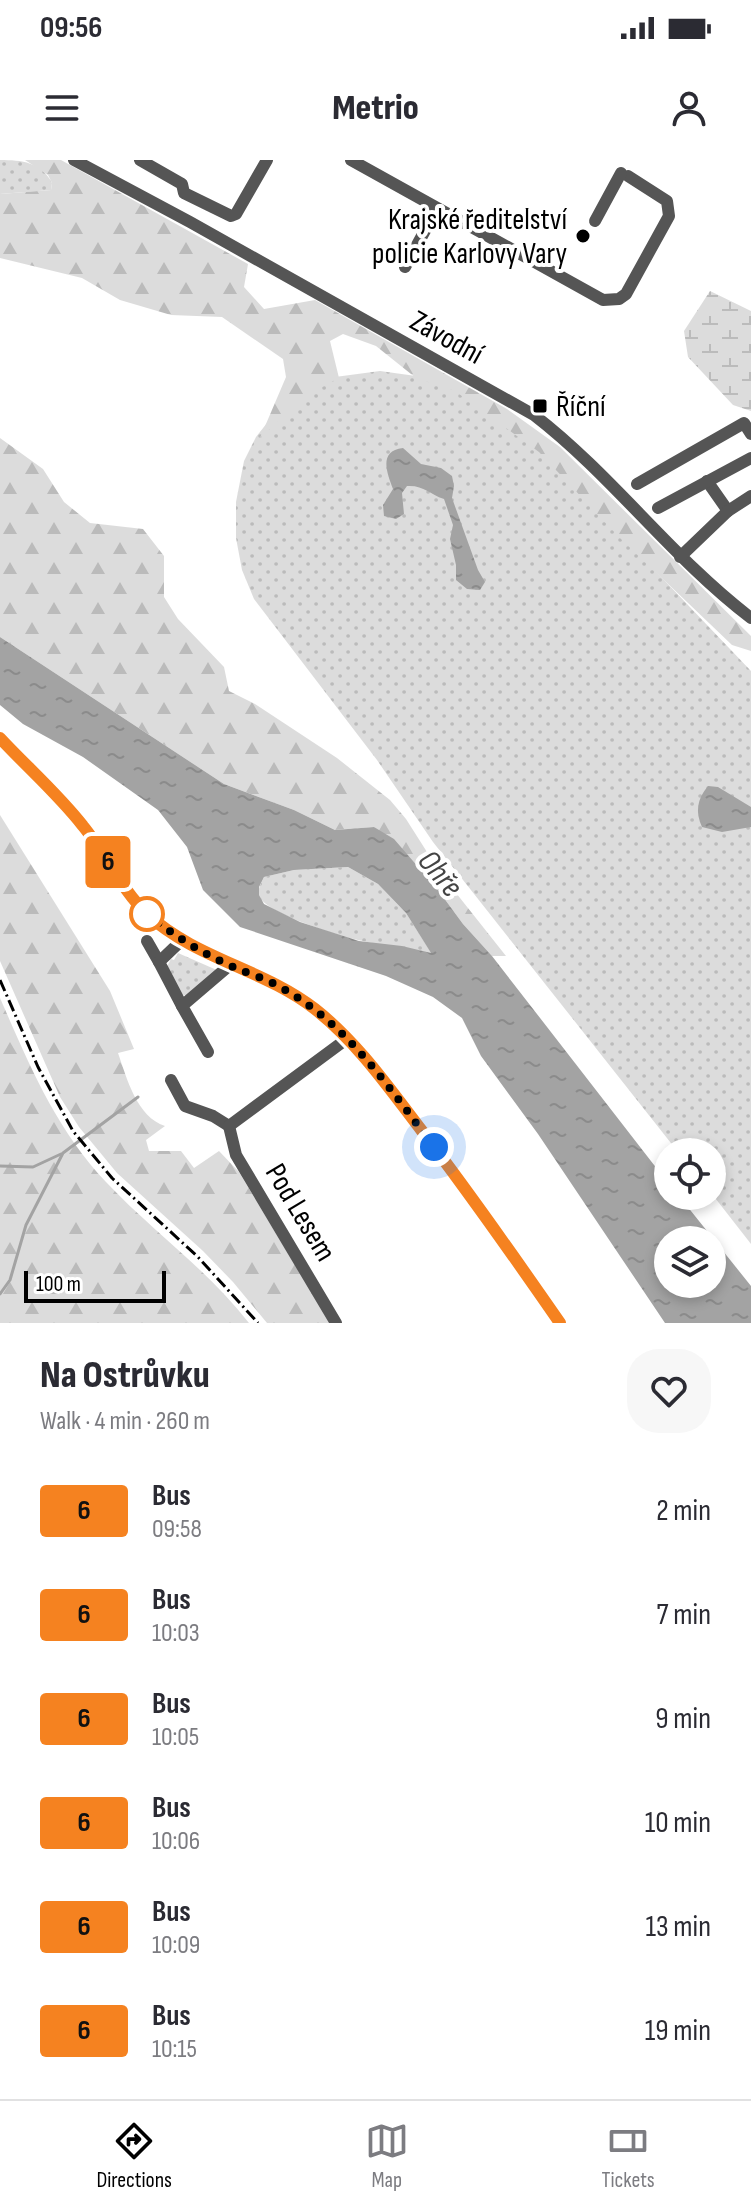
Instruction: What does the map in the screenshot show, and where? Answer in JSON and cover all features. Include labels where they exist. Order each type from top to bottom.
[{"type":"street","name":"Závodní","points":[[74,160],[534,415],[564,438],[680,557],[751,618]]},
{"type":"street","points":[[140,160],[182,184],[184,193],[231,216],[236,214],[267,160]]},
{"type":"street","points":[[355,162],[603,300],[619,299],[626,294],[669,216],[667,201],[624,174],[595,221]]},
{"type":"street","points":[[405,267],[428,225]]},
{"type":"street","points":[[637,484],[744,423],[751,434]]},
{"type":"street","points":[[658,508],[751,458]]},
{"type":"street","points":[[707,481],[728,511]]},
{"type":"street","points":[[680,557],[728,511],[751,496]]},
{"type":"street","points":[[0,738],[83,825],[142,909],[182,940],[285,989],[348,1038],[469,1193],[560,1323]]},
{"type":"street","points":[[159,962],[182,940]]},
{"type":"street","points":[[147,941],[208,1052]]},
{"type":"street","points":[[182,1006],[230,965]]},
{"type":"street","points":[[171,1080],[185,1106],[213,1116],[229,1126],[348,1038]]},
{"type":"street","name":"Pod Lesem","points":[[229,1126],[236,1155],[336,1323]]},
{"type":"green space","points":[[0,160],[37,166],[48,176],[52,183],[51,190],[0,194]]},
{"type":"green space","points":[[25,160],[61,160],[248,264],[244,287],[264,309],[315,300],[507,409],[560,447],[751,636],[751,651],[732,645],[621,539],[539,452],[455,391],[416,378],[376,346],[343,334],[330,341],[339,378],[307,395],[260,438],[286,377],[283,359],[222,317],[171,315],[120,300],[82,278],[0,258],[0,194],[51,190],[48,175]]},
{"type":"green space","points":[[710,291],[751,311],[751,411],[733,405],[688,357],[684,331]]},
{"type":"green space","points":[[380,371],[423,377],[462,392],[538,448],[751,671],[751,1244],[724,1210],[726,1138],[667,1138],[433,842],[377,760],[254,599],[242,570],[236,538],[236,502],[244,461],[256,437],[278,409],[335,377]]},
{"type":"green space","points":[[0,438],[43,469],[64,502],[90,523],[143,529],[164,556],[164,597],[178,619],[224,667],[229,691],[255,704],[337,758],[390,800],[441,874],[506,956],[492,956],[438,890],[374,827],[335,830],[294,810],[224,784],[0,637]]},
{"type":"green space","points":[[0,815],[110,991],[134,1049],[118,1053],[129,1085],[147,1114],[165,1126],[146,1140],[149,1151],[181,1151],[194,1168],[219,1151],[239,1172],[330,1323],[267,1323],[203,1251],[117,1173],[79,1127],[60,1097],[0,961]]},
{"type":"green space","points":[[348,867],[378,884],[406,913],[432,954],[358,940],[320,929],[274,909],[259,895],[264,877],[294,870]]},
{"type":"green space","points":[[178,953],[219,971],[189,997],[179,993],[165,970]]},
{"type":"green space","points":[[0,998],[45,1094],[88,1161],[124,1200],[233,1303],[249,1323],[0,1323]]},
{"type":"water","points":[[403,448],[421,464],[441,468],[452,476],[452,498],[485,582],[480,590],[467,589],[456,580],[450,539],[453,525],[444,499],[422,488],[407,486],[402,493],[404,514],[396,519],[384,516],[383,505],[393,489],[387,458],[390,453]]},
{"type":"water","points":[[0,637],[224,784],[294,810],[335,830],[374,827],[394,839],[492,956],[654,1165],[654,1210],[690,1210],[703,1226],[654,1226],[654,1298],[726,1298],[726,1255],[751,1286],[751,1323],[665,1323],[538,1134],[481,1056],[462,1018],[433,997],[386,976],[240,927],[203,890],[187,847],[158,810],[83,757],[23,724],[0,705]],"holes":[[[348,867],[378,884],[406,913],[431,953],[359,941],[300,922],[264,904],[259,895],[264,877],[294,870]]]},
{"type":"water","points":[[708,786],[718,787],[751,807],[751,827],[722,832],[702,827],[698,806]]},
{"type":"waterway","points":[[0,1294],[10,1280],[26,1225],[63,1153],[138,1097]]},
{"type":"waterway","points":[[0,1166],[33,1167],[61,1154]]},
{"type":"railway","points":[[0,980],[38,1067],[73,1131],[112,1178],[198,1257],[258,1323]]},
{"type":"bus line","name":"6","points":[[0,738],[83,825],[149,916],[206,954],[285,989],[348,1038],[469,1193],[560,1323]]},
{"type":"place","name":"Krajské ředitelství policie Karlovy Vary","points":[[583,236]]},
{"type":"place","name":"Říční","points":[[540,406]]},
{"type":"route","points":[[147,914],[206,954],[285,989],[312,1007],[348,1038],[434,1147]]},
{"type":"water label","name":"Ohře","points":[[441,873]]}]
